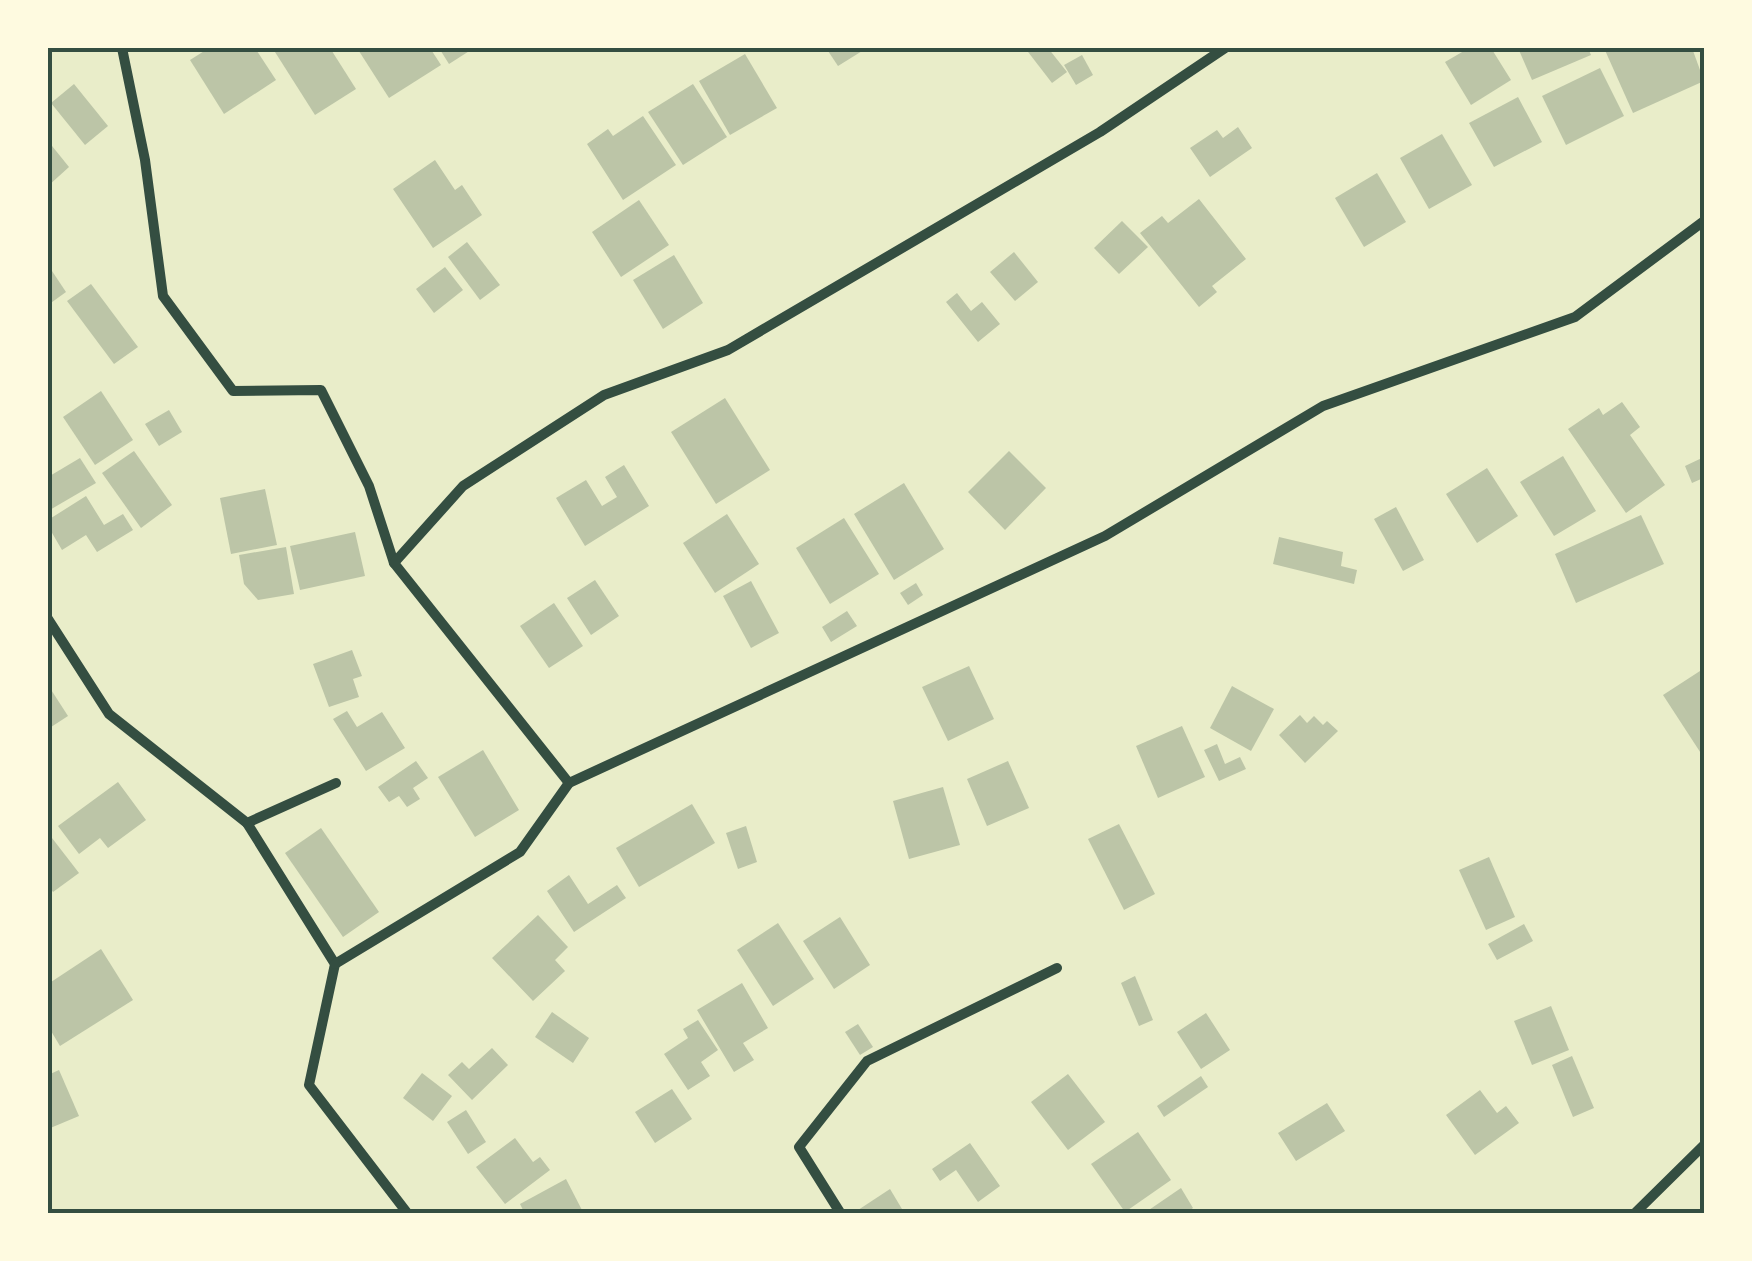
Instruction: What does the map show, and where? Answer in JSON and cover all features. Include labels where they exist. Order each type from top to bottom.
[{"type":"street","points":[[122,48],[145,160],[164,296],[233,391],[321,390],[369,486],[394,563],[569,783]]},
{"type":"street","points":[[394,563],[463,486],[604,395],[728,350],[1100,132],[1224,48]]},
{"type":"street","points":[[335,964],[520,852],[569,783],[1104,536],[1323,406],[1575,317],[1704,221]]},
{"type":"street","points":[[48,619],[109,714],[247,823],[335,964],[308,1084],[408,1214]]},
{"type":"street","points":[[247,823],[336,784]]},
{"type":"street","points":[[841,1214],[799,1147],[868,1062],[1057,968]]},
{"type":"street","points":[[1634,1214],[1704,1145]]},
{"type":"building","points":[[209,48],[255,48],[276,80],[224,114],[190,60]]},
{"type":"building","points":[[282,48],[330,48],[356,89],[315,115],[275,52]]},
{"type":"building","points":[[357,48],[430,48],[441,65],[389,98]]},
{"type":"building","points":[[439,48],[474,48],[449,64]]},
{"type":"building","points":[[826,48],[867,48],[838,66]]},
{"type":"building","points":[[1025,48],[1048,48],[1067,72],[1052,83]]},
{"type":"building","points":[[1469,48],[1491,48],[1511,80],[1471,105],[1445,62]]},
{"type":"building","points":[[1518,48],[1588,48],[1591,55],[1532,80]]},
{"type":"building","points":[[1604,48],[1692,48],[1704,81],[1633,113]]},
{"type":"building","points":[[745,54],[777,108],[730,135],[699,81]]},
{"type":"building","points":[[1082,55],[1093,75],[1076,85],[1064,65]]},
{"type":"building","points":[[1600,68],[1624,116],[1566,145],[1542,96]]},
{"type":"building","points":[[74,84],[108,126],[85,145],[51,103]]},
{"type":"building","points":[[693,84],[727,137],[683,165],[648,112]]},
{"type":"building","points":[[1518,97],[1542,142],[1494,167],[1469,123]]},
{"type":"building","points":[[643,116],[676,165],[623,200],[587,144],[608,129],[613,136]]},
{"type":"building","points":[[1238,127],[1252,148],[1210,177],[1190,148],[1217,130],[1223,138]]},
{"type":"building","points":[[1442,134],[1472,185],[1429,209],[1400,158]]},
{"type":"building","points":[[48,141],[69,167],[48,186]]},
{"type":"building","points":[[435,160],[455,190],[462,185],[482,215],[433,248],[393,189]]},
{"type":"building","points":[[1377,173],[1406,222],[1364,247],[1335,198]]},
{"type":"building","points":[[1199,199],[1246,259],[1212,286],[1217,292],[1199,307],[1140,233],[1162,216],[1168,223]]},
{"type":"building","points":[[639,200],[669,245],[621,277],[592,232]]},
{"type":"building","points":[[1122,221],[1148,247],[1119,274],[1094,248]]},
{"type":"building","points":[[467,242],[500,285],[480,300],[448,257]]},
{"type":"building","points":[[1014,252],[1038,282],[1015,301],[990,272]]},
{"type":"building","points":[[674,255],[703,303],[663,329],[633,280]]},
{"type":"building","points":[[48,265],[66,292],[48,305]]},
{"type":"building","points":[[445,267],[463,290],[434,313],[416,289]]},
{"type":"building","points":[[91,284],[138,347],[114,364],[67,301]]},
{"type":"building","points":[[957,293],[971,311],[982,302],[1000,324],[978,342],[946,302]]},
{"type":"building","points":[[101,391],[133,440],[95,465],[63,417]]},
{"type":"building","points":[[725,398],[770,470],[716,504],[671,432]]},
{"type":"building","points":[[1622,402],[1640,427],[1630,435],[1665,485],[1626,513],[1568,429],[1599,408],[1603,415]]},
{"type":"building","points":[[169,410],[182,432],[159,446],[145,424]]},
{"type":"building","points":[[134,451],[172,505],[141,528],[102,473]]},
{"type":"building","points":[[1009,451],[1046,488],[1005,530],[968,492]]},
{"type":"building","points":[[1563,456],[1596,511],[1554,536],[1520,482]]},
{"type":"building","points":[[1704,457],[1704,487],[1701,479],[1692,483],[1685,466]]},
{"type":"building","points":[[80,458],[96,483],[48,511],[48,477]]},
{"type":"building","points":[[624,465],[649,506],[585,546],[556,498],[586,480],[602,506],[617,497],[605,477]]},
{"type":"building","points":[[1487,468],[1518,516],[1477,543],[1446,494]]},
{"type":"building","points":[[904,483],[944,549],[894,580],[854,514]]},
{"type":"building","points":[[265,489],[277,545],[231,554],[220,498]]},
{"type":"building","points":[[86,496],[104,525],[123,514],[133,530],[97,552],[86,535],[62,550],[48,520]]},
{"type":"building","points":[[1396,507],[1424,560],[1403,571],[1374,519]]},
{"type":"building","points":[[727,514],[759,564],[715,593],[683,543]]},
{"type":"building","points":[[1641,515],[1664,564],[1576,603],[1555,554]]},
{"type":"building","points":[[844,518],[879,574],[830,604],[796,548]]},
{"type":"building","points":[[355,532],[365,576],[300,590],[290,546]]},
{"type":"building","points":[[1279,537],[1343,552],[1341,566],[1357,570],[1354,584],[1273,564]]},
{"type":"building","points":[[286,547],[294,594],[258,600],[244,584],[239,555]]},
{"type":"building","points":[[595,580],[619,616],[591,635],[567,598]]},
{"type":"building","points":[[751,581],[779,633],[751,648],[723,596]]},
{"type":"building","points":[[916,583],[923,595],[908,605],[900,593]]},
{"type":"building","points":[[554,603],[583,646],[549,668],[520,626]]},
{"type":"building","points":[[847,611],[857,626],[831,642],[822,627]]},
{"type":"building","points":[[352,650],[362,676],[353,679],[359,697],[329,707],[313,664]]},
{"type":"building","points":[[969,666],[994,719],[948,741],[922,687]]},
{"type":"building","points":[[1700,671],[1704,678],[1704,758],[1663,695]]},
{"type":"building","points":[[48,685],[68,716],[48,729]]},
{"type":"building","points":[[1232,686],[1274,709],[1251,751],[1210,728]]},
{"type":"building","points":[[347,711],[357,727],[382,712],[405,748],[366,771],[333,719]]},
{"type":"building","points":[[1300,715],[1307,723],[1314,716],[1323,725],[1327,721],[1338,731],[1305,763],[1279,735]]},
{"type":"building","points":[[1182,726],[1205,777],[1158,798],[1136,746]]},
{"type":"building","points":[[1217,744],[1225,764],[1240,757],[1246,769],[1219,781],[1204,750]]},
{"type":"building","points":[[483,750],[519,810],[475,837],[438,777]]},
{"type":"building","points":[[416,761],[428,778],[413,788],[420,799],[407,807],[399,796],[389,802],[378,787]]},
{"type":"building","points":[[1008,761],[1029,808],[987,826],[967,779]]},
{"type":"building","points":[[118,782],[146,820],[108,848],[100,838],[79,854],[58,826]]},
{"type":"building","points":[[943,787],[960,845],[909,859],[893,801]]},
{"type":"building","points":[[692,804],[715,843],[639,887],[616,848]]},
{"type":"building","points":[[1119,824],[1155,894],[1124,910],[1088,839]]},
{"type":"building","points":[[746,826],[757,862],[738,869],[726,833]]},
{"type":"building","points":[[321,828],[379,912],[343,937],[285,853]]},
{"type":"building","points":[[52,838],[79,873],[53,892],[48,885],[48,841]]},
{"type":"building","points":[[1489,857],[1515,917],[1486,930],[1459,870]]},
{"type":"building","points":[[569,875],[588,904],[617,885],[626,898],[574,932],[547,891]]},
{"type":"building","points":[[538,915],[568,947],[555,960],[565,971],[533,1001],[492,958]]},
{"type":"building","points":[[840,917],[870,965],[834,989],[803,941]]},
{"type":"building","points":[[778,923],[814,979],[773,1006],[737,950]]},
{"type":"building","points":[[1524,924],[1533,941],[1497,960],[1488,944]]},
{"type":"building","points":[[101,949],[133,1000],[60,1046],[48,1026],[48,984]]},
{"type":"building","points":[[1135,976],[1153,1020],[1139,1026],[1121,983]]},
{"type":"building","points":[[742,983],[768,1028],[743,1043],[754,1060],[734,1072],[697,1010]]},
{"type":"building","points":[[1551,1006],[1569,1050],[1532,1065],[1514,1021]]},
{"type":"building","points":[[552,1012],[589,1038],[573,1063],[535,1037]]},
{"type":"building","points":[[1206,1013],[1230,1050],[1201,1069],[1177,1032]]},
{"type":"building","points":[[698,1020],[718,1050],[701,1062],[710,1076],[688,1090],[664,1054],[688,1038],[683,1029]]},
{"type":"building","points":[[858,1024],[873,1047],[860,1055],[845,1032]]},
{"type":"building","points":[[492,1048],[508,1065],[472,1100],[448,1075],[462,1062],[469,1069]]},
{"type":"building","points":[[1572,1056],[1594,1108],[1573,1117],[1552,1065]]},
{"type":"building","points":[[59,1070],[79,1116],[48,1129],[48,1075]]},
{"type":"building","points":[[422,1073],[452,1096],[433,1121],[403,1098]]},
{"type":"building","points":[[1068,1074],[1105,1122],[1068,1150],[1031,1102]]},
{"type":"building","points":[[1201,1076],[1208,1087],[1164,1117],[1157,1106]]},
{"type":"building","points":[[672,1089],[692,1119],[655,1143],[635,1112]]},
{"type":"building","points":[[1480,1090],[1497,1113],[1506,1106],[1519,1123],[1475,1155],[1446,1115]]},
{"type":"building","points":[[1327,1103],[1345,1131],[1296,1161],[1278,1133]]},
{"type":"building","points":[[466,1110],[486,1142],[468,1154],[447,1122]]},
{"type":"building","points":[[1138,1132],[1171,1180],[1125,1212],[1091,1164]]},
{"type":"building","points":[[515,1138],[533,1162],[540,1157],[550,1170],[505,1204],[476,1167]]},
{"type":"building","points":[[970,1143],[1000,1186],[978,1202],[956,1170],[940,1181],[932,1169]]},
{"type":"building","points":[[566,1179],[584,1214],[525,1214],[520,1204]]},
{"type":"building","points":[[1181,1188],[1193,1208],[1185,1214],[1143,1214]]},
{"type":"building","points":[[890,1189],[905,1214],[852,1214]]}]
